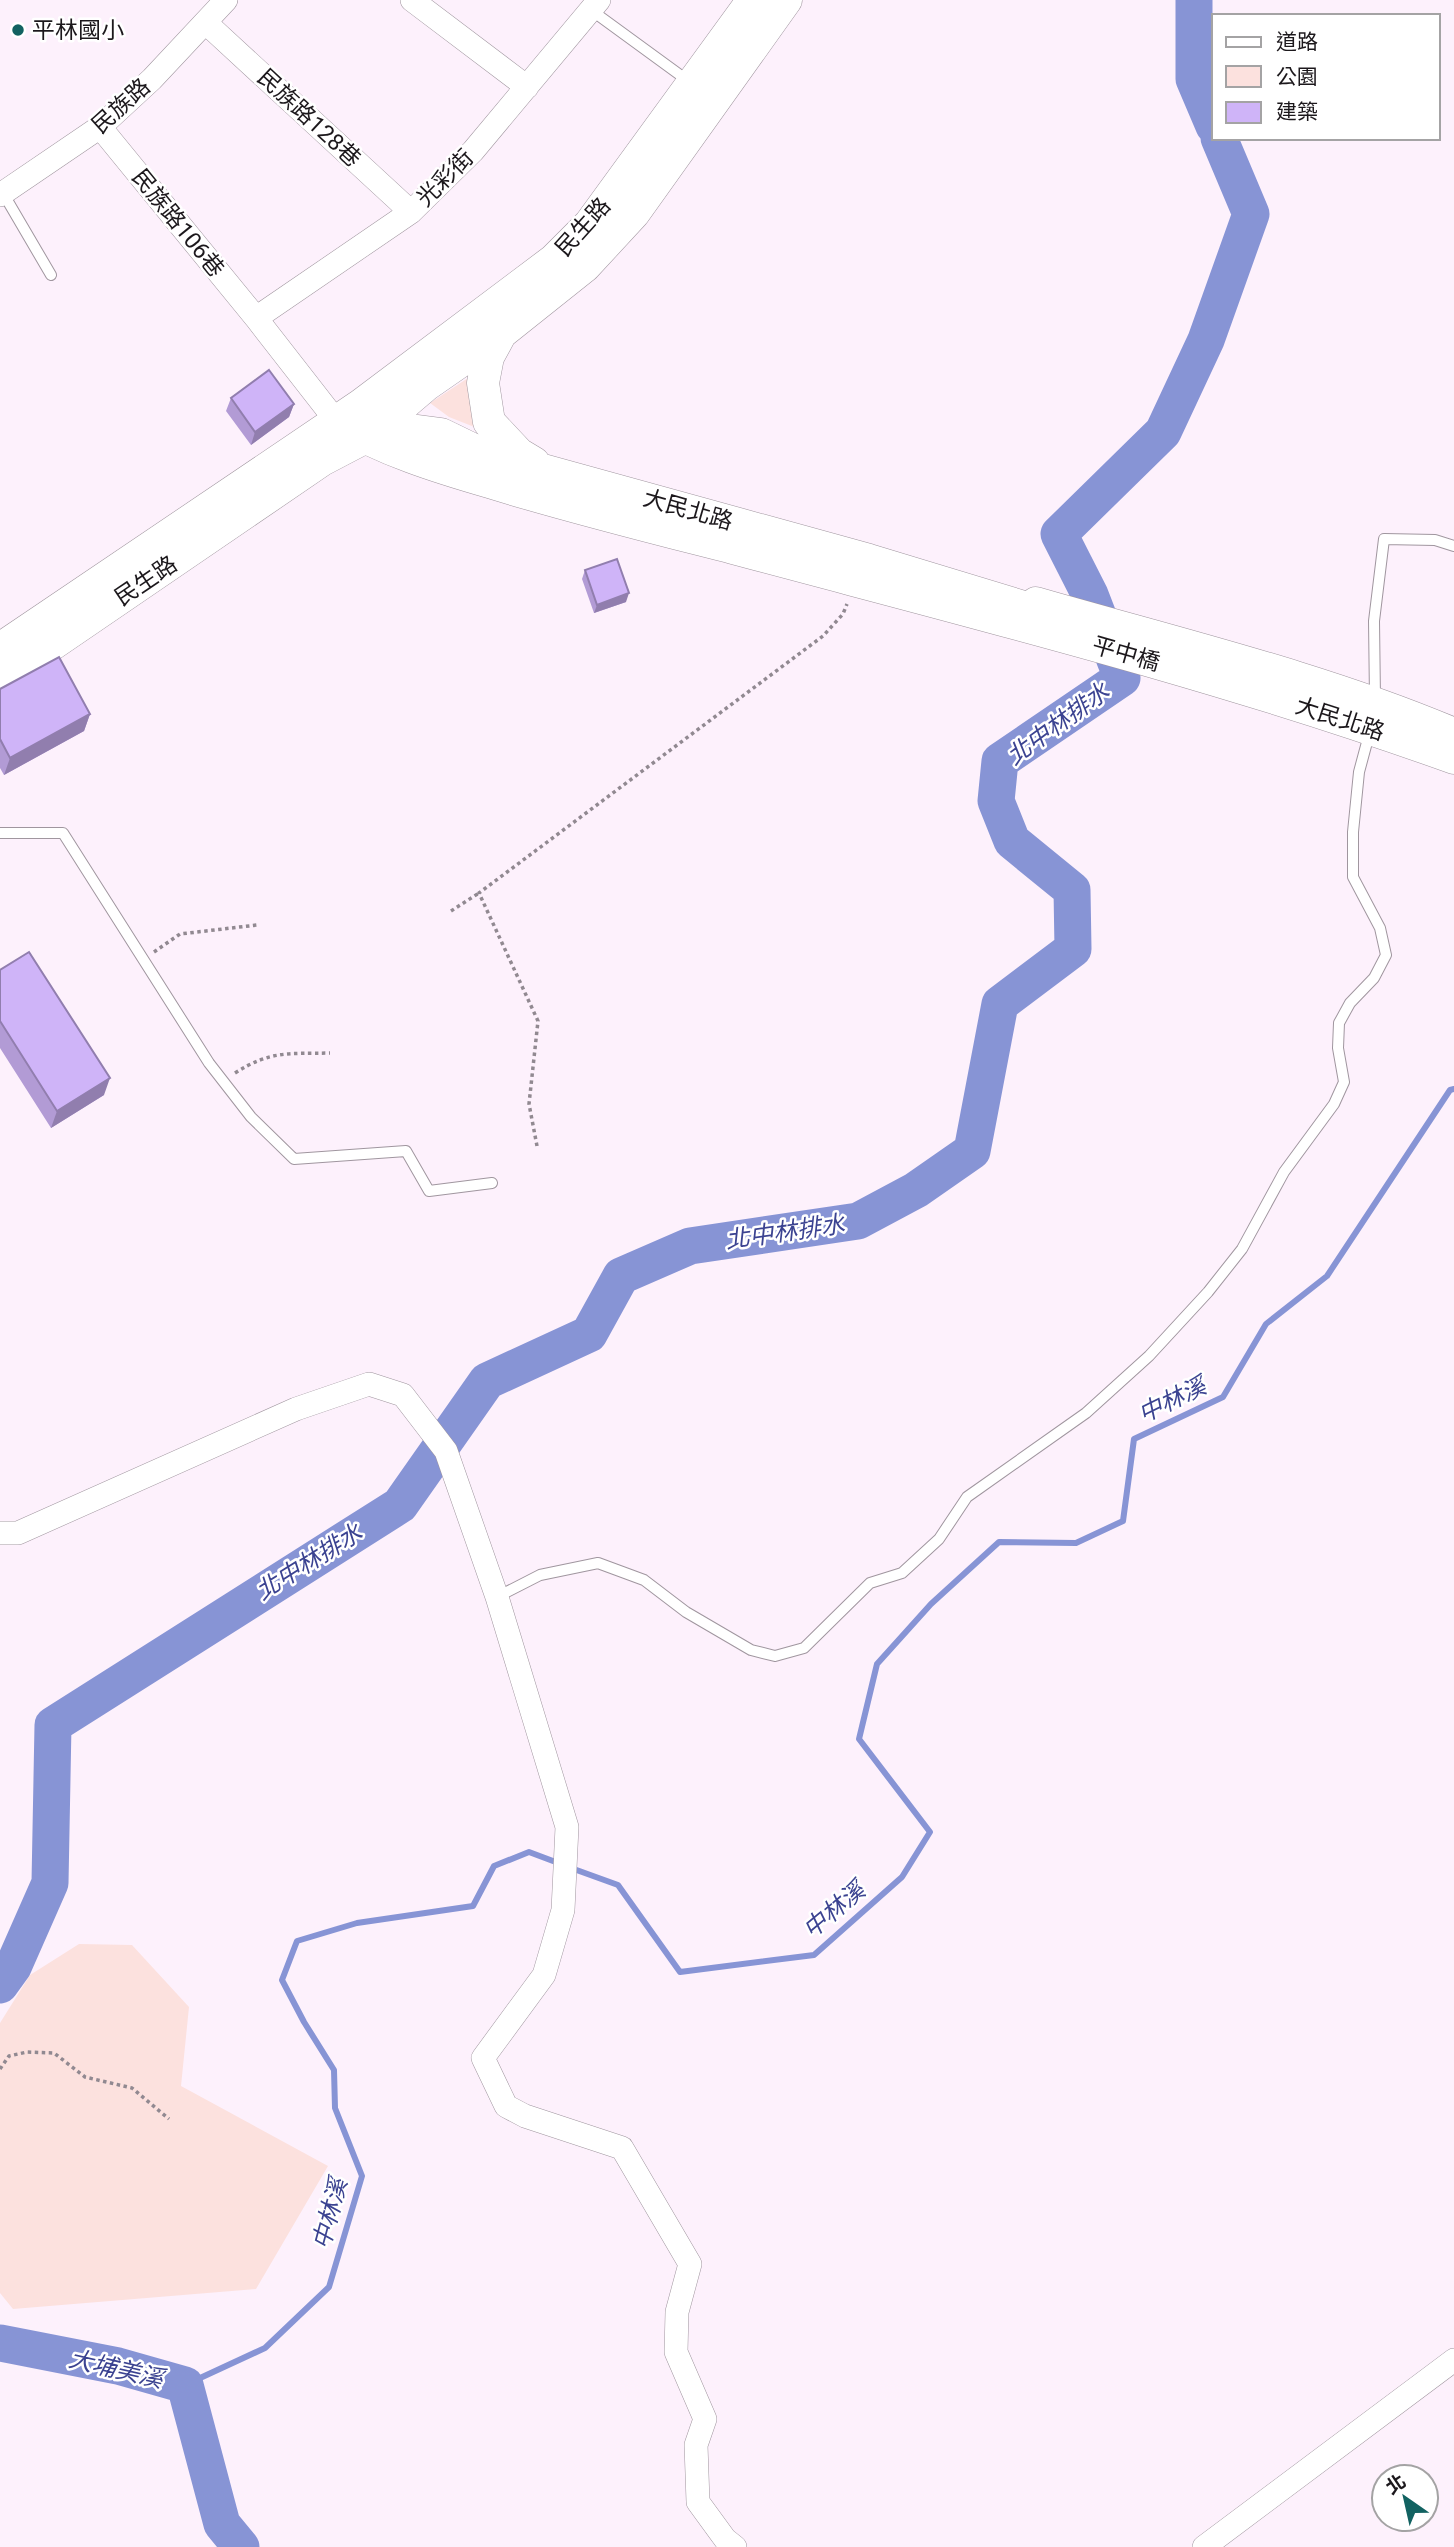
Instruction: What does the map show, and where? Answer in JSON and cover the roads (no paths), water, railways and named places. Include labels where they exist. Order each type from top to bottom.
[{"type":"main road","name":"民生路","points":[[0,680],[322,460],[360,423],[554,260],[590,224],[704,92],[754,0]]},
{"type":"main road","points":[[360,423],[426,385],[501,333],[593,258],[634,213],[704,92],[786,0]]},
{"type":"main road","points":[[501,333],[488,357],[483,383],[489,422],[519,454],[547,470]]},
{"type":"main road","name":"民生路","points":[[0,649],[360,423]]},
{"type":"main road","name":"大民北路","points":[[360,423],[442,434],[478,452],[869,560],[1030,609],[1032,615],[855,582],[551,501],[445,469],[360,423]]},
{"type":"main road","name":"平中橋","points":[[1032,615],[1228,671]]},
{"type":"main road","name":"大民北路","points":[[1228,671],[1373,716],[1454,733]]},
{"type":"main road","name":"大民北路","points":[[1373,716],[1454,758]]},
{"type":"street","name":"民族路","points":[[1,194],[100,128],[226,0]]},
{"type":"street","points":[[412,0],[527,87]]},
{"type":"street","name":"光彩街","points":[[256,318],[411,212],[473,150],[595,5]]},
{"type":"street","name":"民族路128巷","points":[[206,23],[411,212]]},
{"type":"street","name":"民族路106巷","points":[[100,128],[256,318],[360,423]]},
{"type":"street","points":[[0,1533],[18,1533],[296,1409],[369,1384],[403,1395],[446,1451],[497,1597],[567,1826],[563,1910],[544,1975],[483,2058],[506,2106],[525,2116],[622,2148],[690,2264],[677,2312],[676,2352],[705,2419],[696,2445],[698,2502],[725,2539],[735,2547]]},
{"type":"street","points":[[1204,2547],[1454,2360]]},
{"type":"lane","points":[[595,5],[704,92]]},
{"type":"lane","points":[[1,194],[51,275]]},
{"type":"lane","points":[[497,1597],[540,1575],[598,1563],[644,1580],[686,1612],[751,1650],[775,1656],[804,1648],[870,1584],[902,1573],[939,1539],[967,1497],[1086,1413],[1149,1356],[1208,1292],[1242,1249],[1284,1172],[1334,1104],[1344,1082],[1338,1048],[1339,1023],[1350,1003],[1374,978],[1386,955],[1380,928],[1353,877],[1353,832],[1359,772],[1373,716],[1374,621],[1384,539],[1435,540],[1454,546]]},
{"type":"lane","points":[[0,833],[63,833],[209,1063],[251,1117],[294,1159],[406,1151],[429,1191],[492,1183]]},
{"type":"waterway","name":"北中林排水","points":[[1194,0],[1194,79],[1212,121]]},
{"type":"waterway","name":"北中林排水","points":[[0,1985],[13,1967],[50,1883],[53,1725],[400,1505],[487,1381],[589,1334],[621,1276],[690,1246],[858,1221],[916,1190],[972,1151],[1000,1004],[1073,949],[1072,890],[1012,841],[996,801],[1000,761],[1122,678],[1090,595],[1059,534],[1163,432],[1206,340],[1251,214],[1220,140]]},
{"type":"waterway","name":"中林溪","points":[[571,1868],[618,1885],[680,1972],[814,1955],[902,1877],[930,1832],[859,1739],[877,1664],[931,1604],[999,1542],[1076,1543],[1123,1521],[1134,1439],[1223,1397],[1266,1324],[1327,1276],[1450,1090],[1454,1089]]},
{"type":"waterway","name":"中林溪","points":[[185,2385],[265,2348],[329,2287],[362,2176],[335,2108],[334,2070],[282,1980],[297,1941],[357,1923],[473,1906],[494,1866],[529,1852],[561,1864]]},
{"type":"waterway","name":"大埔美溪","points":[[0,2343],[118,2366],[185,2385],[222,2524],[241,2547]]},
{"type":"place","name":"平林國小","points":[[18,30]]}]
